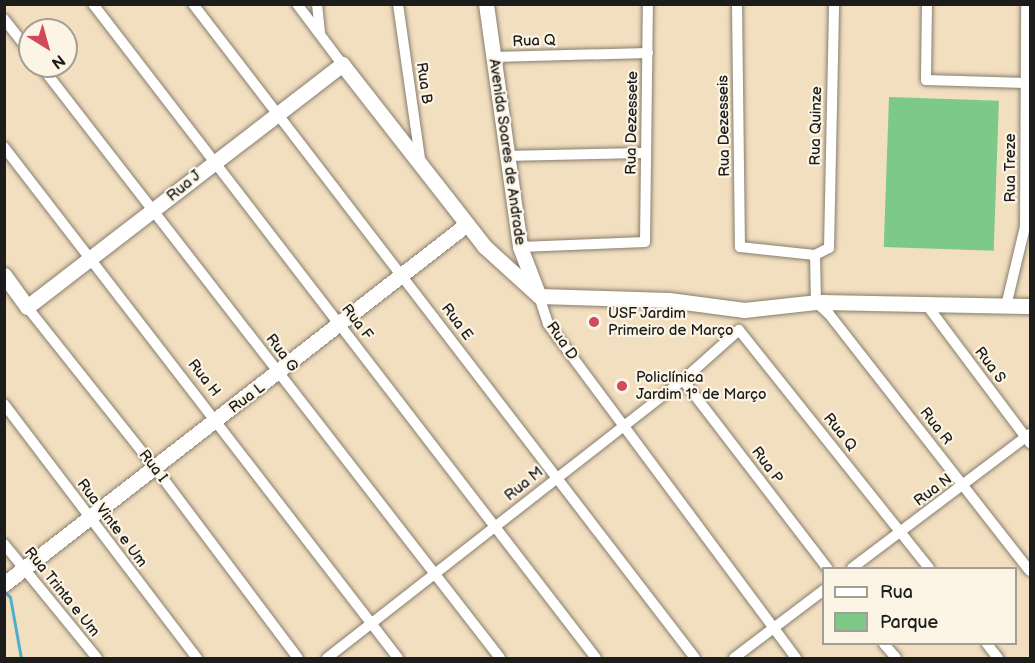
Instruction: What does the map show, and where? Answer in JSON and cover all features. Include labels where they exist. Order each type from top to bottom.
[{"type":"street","name":"Rua F","points":[[93,4],[596,658]]},
{"type":"street","name":"Rua E","points":[[193,4],[695,658]]},
{"type":"street","name":"Rua D","points":[[297,4],[467,224],[539,296],[548,324],[625,425],[772,629],[796,658]]},
{"type":"street","points":[[317,4],[320,34]]},
{"type":"street","name":"Rua B","points":[[398,4],[421,166]]},
{"type":"street","name":"Avenida Soares de Andrade","points":[[486,4],[510,156],[520,247],[539,296]]},
{"type":"street","name":"Rua Dezessete","points":[[520,247],[645,243],[648,4]]},
{"type":"street","name":"Rua Dezesseis","points":[[737,4],[741,247],[815,255]]},
{"type":"street","name":"Rua Quinze","points":[[815,255],[829,248],[834,4]]},
{"type":"street","points":[[927,4],[926,80],[1026,83]]},
{"type":"street","name":"Rua Treze","points":[[1006,306],[1028,227],[1026,4]]},
{"type":"street","points":[[4,19],[18,37]]},
{"type":"street","name":"Rua Q","points":[[493,57],[648,53]]},
{"type":"street","name":"Rua J","points":[[27,307],[155,210],[276,112],[342,64]]},
{"type":"street","name":"Rua G","points":[[50,78],[500,658]]},
{"type":"street","name":"Rua H","points":[[4,147],[218,421],[398,658]]},
{"type":"street","points":[[510,156],[646,153]]},
{"type":"street","name":"Rua L","points":[[6,583],[87,517],[156,469],[279,374],[467,224]]},
{"type":"street","points":[[815,255],[816,302]]},
{"type":"street","name":"Rua I","points":[[4,275],[156,469],[298,658]]},
{"type":"street","points":[[539,296],[669,300],[744,310],[816,302],[1030,306]]},
{"type":"street","name":"Rua R","points":[[816,302],[1030,571]]},
{"type":"street","name":"Rua S","points":[[926,304],[1029,438]]},
{"type":"street","points":[[739,330],[744,310]]},
{"type":"street","name":"Rua Q","points":[[739,330],[928,567]]},
{"type":"street","name":"Rua M","points":[[327,658],[683,380],[739,330]]},
{"type":"street","name":"Rua P","points":[[683,380],[826,567]]},
{"type":"street","name":"Rua Vinte e Um","points":[[4,404],[87,517],[197,658]]},
{"type":"street","name":"Rua N","points":[[853,567],[1029,438]]},
{"type":"street","name":"Rua Trinta e Um","points":[[4,544],[97,658]]},
{"type":"street","points":[[734,658],[822,592]]},
{"type":"street","points":[[885,645],[896,658]]},
{"type":"street","points":[[988,645],[998,658]]},
{"type":"green space","points":[[889,97],[999,101],[994,251],[884,247]]},
{"type":"waterway","points":[[4,591],[10,597],[21,658]]},
{"type":"place","name":"USF Jardim Primeiro de Março","points":[[594,322]]},
{"type":"place","name":"Policlínica Jardim 1º de Março","points":[[622,386]]}]
